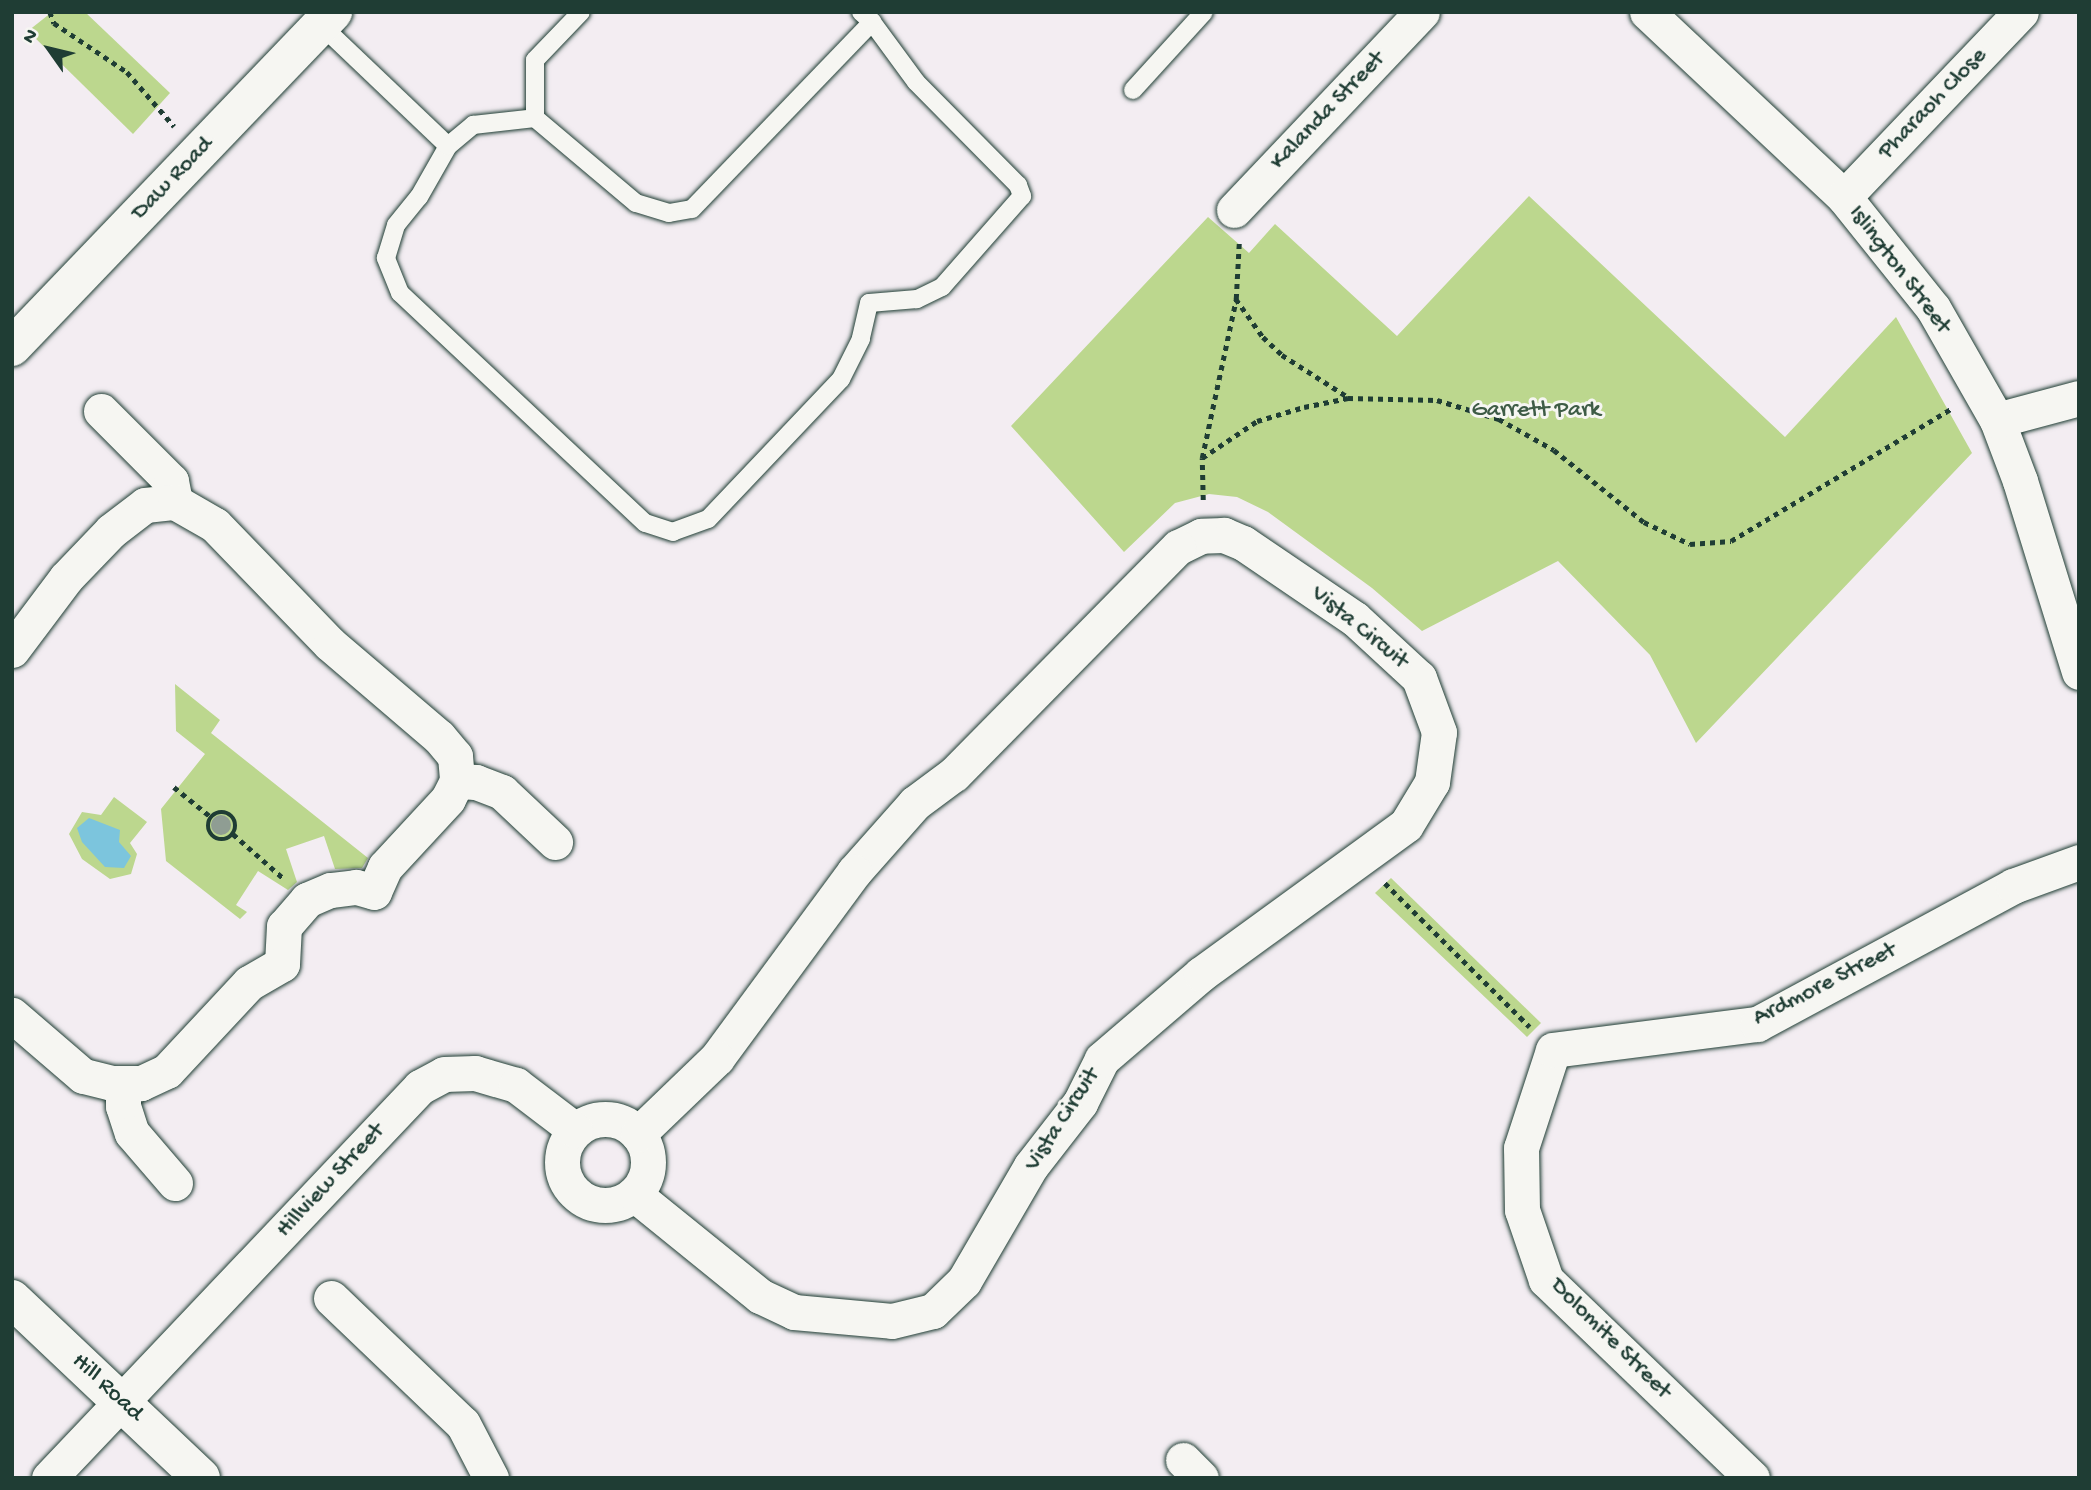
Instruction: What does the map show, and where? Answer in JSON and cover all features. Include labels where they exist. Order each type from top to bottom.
[{"type":"street","name":"Kalanda Street","points":[[1234,210],[1422,12]]},
{"type":"street","name":"Islington Street","points":[[1647,12],[1844,197],[1933,308],[1990,408],[2020,481],[2079,672]]},
{"type":"street","name":"Pharaoh Close","points":[[1844,197],[2021,12]]},
{"type":"street","name":"Daw Road","points":[[12,347],[327,19]]},
{"type":"street","points":[[1990,408],[2079,398]]},
{"type":"street","points":[[101,411],[171,481],[175,502]]},
{"type":"street","points":[[12,650],[66,578],[111,531],[145,505],[175,502],[215,525],[330,644],[439,737],[455,756],[457,781],[447,799],[385,867],[374,892],[356,887],[330,890],[307,900],[284,926],[282,964],[249,983],[167,1071],[141,1083],[123,1084],[83,1076],[12,1015]]},
{"type":"street","name":"Vista Circuit","points":[[634,1194],[658,1209],[760,1296],[794,1312],[892,1321],[933,1311],[964,1281],[1031,1166],[1080,1103],[1102,1059],[1201,974],[1406,824],[1432,782],[1439,732],[1419,678],[1355,619],[1243,542],[1224,535],[1201,536]]},
{"type":"street","points":[[638,1134],[717,1058],[854,872],[915,803],[954,774],[1178,547],[1201,536]]},
{"type":"street","points":[[457,781],[476,782],[502,792],[555,842]]},
{"type":"street","name":"Ardmore Street","points":[[1553,1050],[1757,1024],[2013,886],[2079,862]]},
{"type":"street","name":"Dolomite Street","points":[[1553,1050],[1521,1148],[1522,1210],[1546,1280],[1752,1478]]},
{"type":"street","name":"Hillview Street","points":[[49,1478],[420,1087],[444,1074],[475,1073],[516,1085],[575,1130]]},
{"type":"street","points":[[123,1084],[123,1105],[132,1133],[175,1183]]},
{"type":"street","points":[[608,1119],[628,1125],[638,1134],[645,1145],[648,1171],[634,1194],[608,1205],[593,1204],[571,1189],[562,1166],[563,1153],[575,1130],[587,1123],[608,1119]]},
{"type":"street","points":[[331,1298],[463,1424],[491,1478]]},
{"type":"street","name":"Hill Road","points":[[12,1299],[201,1478]]},
{"type":"lane","points":[[534,118],[536,60],[581,12]]},
{"type":"lane","points":[[1133,90],[1204,12]]},
{"type":"lane","points":[[866,17],[916,82],[1018,185],[1022,196],[942,287],[917,299],[869,303],[861,339],[841,379],[708,519],[673,532],[645,523],[400,293],[386,258],[396,225],[419,197],[448,146],[472,125],[534,118],[636,203],[669,213],[692,209],[866,17]]},
{"type":"lane","points":[[327,19],[448,146]]},
{"type":"path","points":[[50,12],[54,23],[127,72],[199,152]]},
{"type":"path","points":[[1201,536],[1202,458],[1236,299],[1240,228],[1234,210]]},
{"type":"path","points":[[1236,299],[1263,337],[1282,355],[1349,398]]},
{"type":"path","points":[[1202,458],[1257,421],[1349,398],[1437,400],[1499,419],[1554,450],[1644,522],[1690,544],[1731,541],[1792,507],[1895,439],[1945,411],[1990,408]]},
{"type":"path","points":[[174,787],[211,817]]},
{"type":"path","points":[[233,834],[226,839],[213,837],[208,825],[211,817],[219,812],[232,816],[233,834],[307,900]]},
{"type":"path","points":[[1361,858],[1553,1050]]},
{"type":"green space","points":[[52,12],[85,12],[170,93],[133,134],[28,31]]},
{"type":"green space","name":"Garrett Park","points":[[1529,196],[1785,437],[1896,317],[1972,453],[1696,743],[1650,655],[1558,561],[1422,631],[1372,588],[1268,512],[1237,497],[1209,494],[1175,503],[1124,552],[1011,426],[1208,217],[1249,253],[1275,224],[1397,336]]},
{"type":"green space","points":[[175,684],[220,720],[211,733],[368,858],[362,868],[335,869],[324,836],[286,849],[297,882],[288,890],[258,871],[236,905],[247,912],[240,919],[166,861],[161,809],[205,754],[176,731]]},
{"type":"green space","points":[[114,797],[147,822],[130,843],[137,854],[131,874],[110,879],[82,859],[69,834],[82,812],[101,815]]},
{"type":"green space","points":[[1391,878],[1541,1023],[1527,1037],[1375,893]]},
{"type":"water","points":[[89,818],[120,830],[119,842],[131,856],[124,868],[105,867],[82,842],[77,828]]}]
